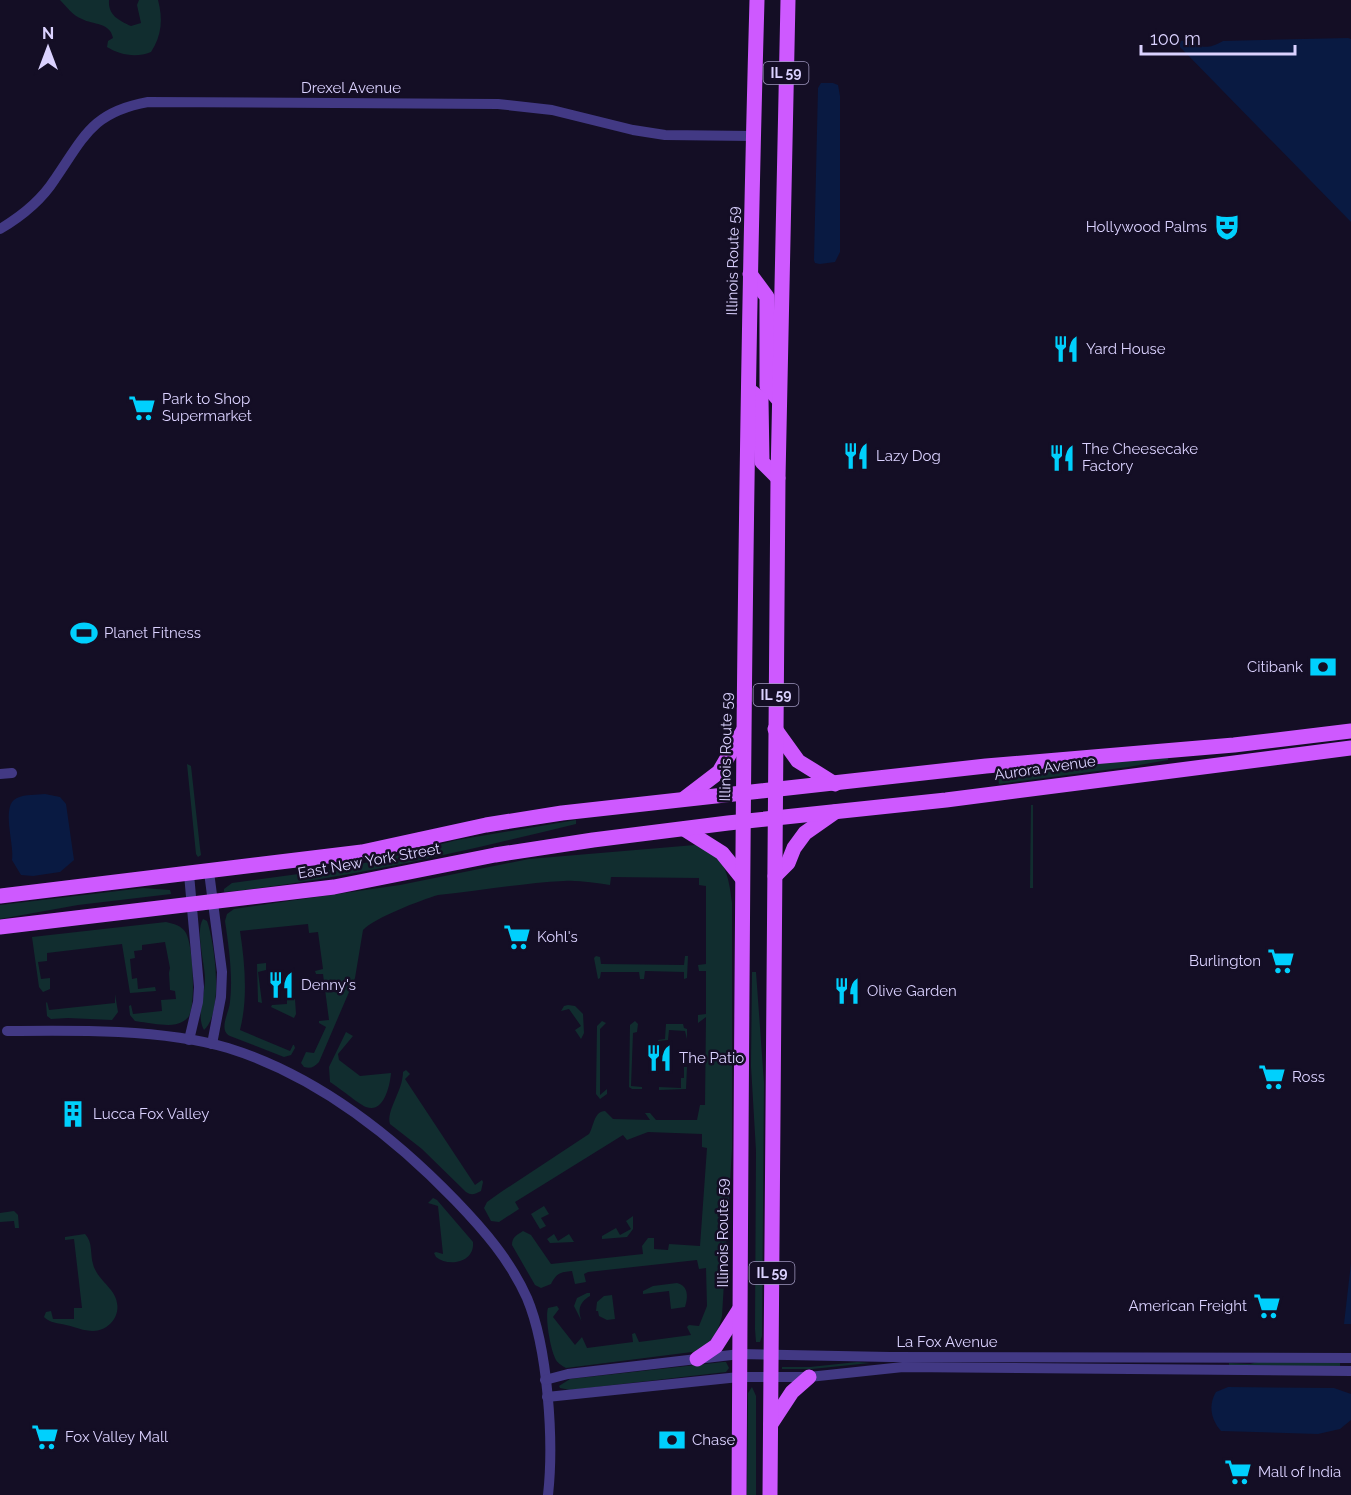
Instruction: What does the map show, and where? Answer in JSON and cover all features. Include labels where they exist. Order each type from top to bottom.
[{"type":"main road","name":"Illinois Route 59","points":[[739,1495],[743,792],[750,274],[757,0]]},
{"type":"main road","name":"IL 59","points":[[770,1495],[778,478],[788,0]]},
{"type":"main road","name":"IL 59","points":[[750,274],[767,297],[767,386],[779,400]]},
{"type":"main road","name":"IL 59","points":[[749,390],[761,399],[762,462],[778,478]]},
{"type":"main road","points":[[683,799],[719,772],[744,729]]},
{"type":"main road","points":[[775,729],[798,761],[836,784]]},
{"type":"main road","name":"Aurora Avenue","points":[[743,792],[836,784],[986,766],[1234,745],[1351,731]]},
{"type":"main road","name":"Aurora Avenue","points":[[743,821],[946,800],[1351,747]]},
{"type":"main road","name":"East New York Street","points":[[0,896],[362,852],[521,819],[743,792]]},
{"type":"main road","points":[[775,876],[788,862],[794,848],[805,833],[836,812]]},
{"type":"main road","name":"East New York Street","points":[[0,927],[334,887],[516,852],[743,821]]},
{"type":"main road","points":[[684,829],[722,854],[742,878]]},
{"type":"main road","points":[[697,1359],[716,1346],[740,1308]]},
{"type":"main road","points":[[771,1424],[792,1392],[809,1377]]},
{"type":"street","name":"Drexel Avenue","points":[[0,229],[35,204],[55,180],[81,138],[98,121],[130,105],[148,102],[498,104],[552,110],[656,134],[753,136]]},
{"type":"street","points":[[0,774],[12,773]]},
{"type":"street","points":[[209,872],[222,972],[221,997],[212,1044]]},
{"type":"street","points":[[189,874],[199,987],[189,1040]]},
{"type":"street","points":[[7,1031],[103,1033],[212,1044],[261,1061],[325,1093],[370,1124],[441,1186],[492,1240],[512,1270],[529,1304],[538,1339],[547,1397],[550,1458],[548,1495]]},
{"type":"street","name":"La Fox Avenue","points":[[545,1380],[568,1374],[740,1354],[890,1357],[1351,1358]]},
{"type":"street","name":"La Fox Avenue","points":[[547,1397],[740,1377],[809,1377],[903,1367],[1351,1371]]},
{"type":"green space","points":[[60,0],[109,0],[112,13],[131,26],[141,23],[137,5],[139,0],[158,0],[161,14],[155,46],[151,52],[140,55],[128,55],[112,50],[107,47],[108,41],[113,38],[108,29],[79,18]]},
{"type":"green space","points":[[1168,756],[1168,760],[1128,767],[999,784],[998,779],[1095,762]]},
{"type":"green space","points":[[187,764],[191,766],[201,855],[198,857],[196,854]]},
{"type":"green space","points":[[1031,805],[1033,805],[1033,888],[1030,888]]},
{"type":"green space","points":[[576,820],[576,824],[358,873],[224,892],[224,889],[232,883],[328,870],[380,860],[457,840]]},
{"type":"green space","points":[[695,845],[713,853],[724,867],[732,903],[732,1149],[722,1316],[714,1335],[700,1351],[566,1368],[559,1364],[553,1353],[548,1325],[548,1308],[557,1306],[559,1309],[553,1317],[575,1345],[582,1337],[587,1348],[633,1342],[632,1334],[635,1333],[639,1342],[691,1335],[687,1327],[689,1325],[699,1326],[707,1306],[706,1268],[699,1269],[697,1260],[588,1272],[584,1274],[586,1282],[575,1284],[572,1271],[568,1271],[559,1274],[551,1284],[541,1288],[535,1285],[512,1245],[514,1238],[523,1231],[531,1235],[551,1264],[643,1254],[642,1246],[648,1238],[654,1238],[654,1249],[668,1250],[669,1244],[700,1246],[707,1148],[702,1147],[702,1134],[648,1132],[627,1140],[623,1135],[515,1202],[519,1209],[499,1222],[491,1221],[484,1208],[487,1202],[501,1192],[589,1134],[596,1116],[601,1112],[605,1111],[613,1119],[650,1120],[645,1113],[650,1113],[656,1120],[697,1120],[700,1105],[705,1105],[706,1017],[698,1023],[698,1015],[706,1014],[706,971],[699,971],[698,965],[706,964],[706,886],[699,885],[699,878],[611,877],[610,885],[575,881],[548,882],[438,895],[387,915],[363,930],[355,978],[319,1062],[309,1068],[304,1067],[301,1063],[306,1052],[314,1053],[326,1027],[319,1021],[329,1020],[323,974],[316,974],[315,971],[323,969],[318,932],[309,933],[308,924],[240,931],[245,981],[240,1030],[290,1051],[294,1045],[295,1048],[291,1055],[284,1057],[230,1036],[225,1030],[231,982],[225,921],[227,914],[234,909],[400,885],[529,859]]},
{"type":"green space","points":[[143,888],[170,890],[171,894],[78,905],[0,919],[0,905]]},
{"type":"green space","points":[[203,919],[207,921],[213,945],[216,977],[214,1009],[204,1030],[201,1012],[205,979],[200,931]]},
{"type":"green space","points":[[166,922],[184,930],[190,949],[193,974],[191,1009],[189,1016],[182,1022],[168,1025],[141,1022],[135,1021],[130,1015],[129,1006],[131,1005],[133,1014],[162,1011],[161,1000],[176,999],[175,991],[170,990],[170,968],[165,942],[142,945],[142,950],[134,951],[135,958],[130,959],[132,979],[137,978],[138,989],[155,987],[156,991],[130,993],[122,944],[47,953],[47,961],[38,962],[41,979],[50,978],[50,989],[43,992],[39,987],[32,937]]},
{"type":"green space","points":[[685,956],[688,956],[687,978],[684,979],[684,972],[645,971],[644,979],[640,979],[639,972],[601,972],[598,979],[594,958],[600,957],[601,964],[684,965]]},
{"type":"green space","points":[[266,963],[266,970],[258,972],[262,1003],[258,1002],[257,964]]},
{"type":"green space","points":[[752,972],[756,972],[764,1083],[762,1336],[760,1342],[756,1342],[755,1329],[756,1151],[751,1066]]},
{"type":"green space","points":[[115,994],[118,1012],[112,1020],[51,1019],[47,1016],[47,1002],[49,1010],[115,1003]]},
{"type":"green space","points":[[295,999],[294,1018],[271,1007],[287,1004],[287,1000]]},
{"type":"green space","points":[[564,1006],[575,1006],[583,1014],[584,1033],[581,1039],[575,1030],[581,1026],[569,1009],[561,1011]]},
{"type":"green space","points":[[602,1021],[606,1023],[600,1029],[600,1095],[607,1089],[607,1094],[600,1099],[596,1094],[597,1026]]},
{"type":"green space","points":[[635,1021],[638,1024],[637,1032],[633,1033],[631,1086],[642,1087],[642,1089],[629,1087],[630,1025]]},
{"type":"green space","points":[[666,1024],[683,1024],[687,1029],[687,1039],[685,1031],[669,1030],[668,1040],[658,1041],[665,1039]]},
{"type":"green space","points":[[346,1032],[353,1036],[338,1054],[339,1060],[360,1076],[391,1073],[385,1097],[382,1102],[372,1108],[366,1107],[330,1082],[329,1067]]},
{"type":"green space","points":[[684,1067],[687,1067],[686,1089],[659,1090],[659,1087],[681,1088]]},
{"type":"green space","points":[[406,1070],[410,1074],[405,1079],[475,1185],[482,1180],[481,1191],[474,1194],[466,1192],[422,1149],[390,1124],[390,1113],[403,1072]]},
{"type":"green space","points":[[433,1198],[473,1242],[470,1255],[465,1259],[447,1262],[436,1257],[434,1253],[436,1252],[443,1254],[438,1206],[428,1203]]},
{"type":"green space","points":[[544,1206],[549,1214],[541,1218],[546,1226],[540,1229],[531,1214]]},
{"type":"green space","points":[[14,1211],[18,1215],[19,1228],[15,1228],[14,1221],[0,1222],[0,1213]]},
{"type":"green space","points":[[633,1216],[633,1229],[627,1237],[602,1239],[602,1236],[616,1228],[620,1235],[631,1229],[626,1221]]},
{"type":"green space","points":[[85,1234],[90,1244],[95,1270],[113,1293],[117,1303],[117,1313],[112,1322],[104,1329],[93,1331],[54,1322],[44,1317],[46,1312],[51,1311],[53,1319],[74,1319],[74,1308],[82,1308],[74,1239],[65,1240],[65,1237]]},
{"type":"green space","points":[[554,1234],[558,1241],[569,1234],[574,1242],[550,1243],[547,1239]]},
{"type":"green space","points":[[677,1283],[686,1290],[685,1307],[671,1309],[669,1291],[643,1294],[643,1291],[653,1286]]},
{"type":"green space","points":[[590,1293],[590,1296],[583,1301],[580,1308],[582,1322],[574,1306],[577,1298]]},
{"type":"green space","points":[[612,1295],[615,1319],[607,1320],[599,1316],[596,1311],[597,1302],[604,1296]]},
{"type":"green space","points":[[1265,1360],[1340,1361],[1340,1367],[1229,1366],[1229,1363],[1250,1364]]},
{"type":"green space","points":[[726,1362],[729,1368],[726,1372],[570,1390],[559,1386],[570,1379]]},
{"type":"green space","points":[[857,1362],[870,1363],[812,1369],[782,1369],[782,1367],[810,1367]]},
{"type":"green space","points":[[752,1387],[756,1396],[756,1495],[747,1495],[748,1393]]},
{"type":"water","points":[[1351,39],[1351,222],[1180,47],[1180,41],[1186,40],[1208,47],[1223,41]]},
{"type":"water","points":[[821,83],[838,85],[840,96],[840,252],[835,262],[820,264],[815,263],[814,260],[818,88]]},
{"type":"water","points":[[45,794],[60,797],[66,804],[74,860],[60,872],[33,876],[21,875],[12,860],[9,809],[17,798]]},
{"type":"water","points":[[1351,1263],[1351,1324],[1344,1324]]},
{"type":"water","points":[[1228,1387],[1334,1388],[1351,1394],[1351,1420],[1340,1429],[1318,1434],[1221,1431],[1215,1422],[1211,1407],[1216,1392]]},
{"type":"place","name":"Hollywood Palms","points":[[1227,227]]},
{"type":"place","name":"Yard House","points":[[1066,349]]},
{"type":"place","name":"Park to Shop Supermarket","points":[[142,408]]},
{"type":"place","name":"Lazy Dog","points":[[856,456]]},
{"type":"place","name":"The Cheesecake Factory","points":[[1062,458]]},
{"type":"place","name":"Planet Fitness","points":[[84,633]]},
{"type":"place","name":"Citibank","points":[[1323,667]]},
{"type":"place","name":"Kohl's","points":[[517,937]]},
{"type":"place","name":"Burlington","points":[[1281,961]]},
{"type":"place","name":"Denny's","points":[[281,985]]},
{"type":"place","name":"Olive Garden","points":[[847,991]]},
{"type":"place","name":"The Patio","points":[[659,1058]]},
{"type":"place","name":"Ross","points":[[1272,1077]]},
{"type":"place","name":"Lucca Fox Valley","points":[[73,1114]]},
{"type":"place","name":"American Freight","points":[[1267,1306]]},
{"type":"place","name":"Fox Valley Mall","points":[[45,1437]]},
{"type":"place","name":"Chase","points":[[672,1440]]},
{"type":"place","name":"Mall of India","points":[[1238,1472]]}]
